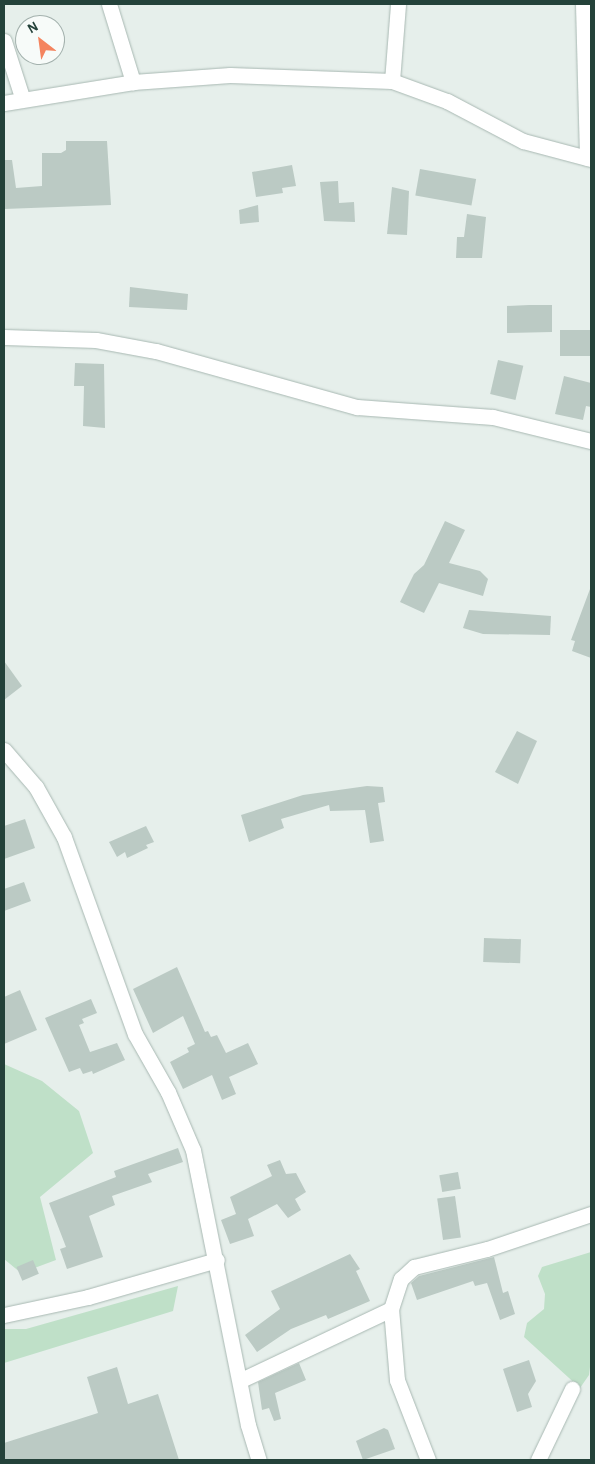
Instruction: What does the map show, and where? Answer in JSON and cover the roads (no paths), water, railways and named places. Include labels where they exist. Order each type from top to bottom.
[{"type":"street","points":[[109,4],[133,82]]},
{"type":"street","points":[[392,80],[398,4]]},
{"type":"street","points":[[4,103],[22,97],[133,82],[230,75],[392,80],[447,101],[523,142],[589,159],[588,62],[583,4]]},
{"type":"street","points":[[4,41],[22,97]]},
{"type":"street","points":[[4,336],[104,342],[216,366],[357,407],[494,417],[591,441]]},
{"type":"street","points":[[4,750],[36,788],[64,837],[136,1034],[187,1134],[217,1260],[248,1425],[259,1460]]},
{"type":"street","points":[[428,1460],[396,1380],[391,1310],[401,1279],[414,1267],[487,1249],[591,1214]]},
{"type":"street","points":[[4,1315],[106,1293],[217,1260]]},
{"type":"street","points":[[241,1380],[391,1310]]},
{"type":"street","points":[[538,1460],[572,1389]]}]
